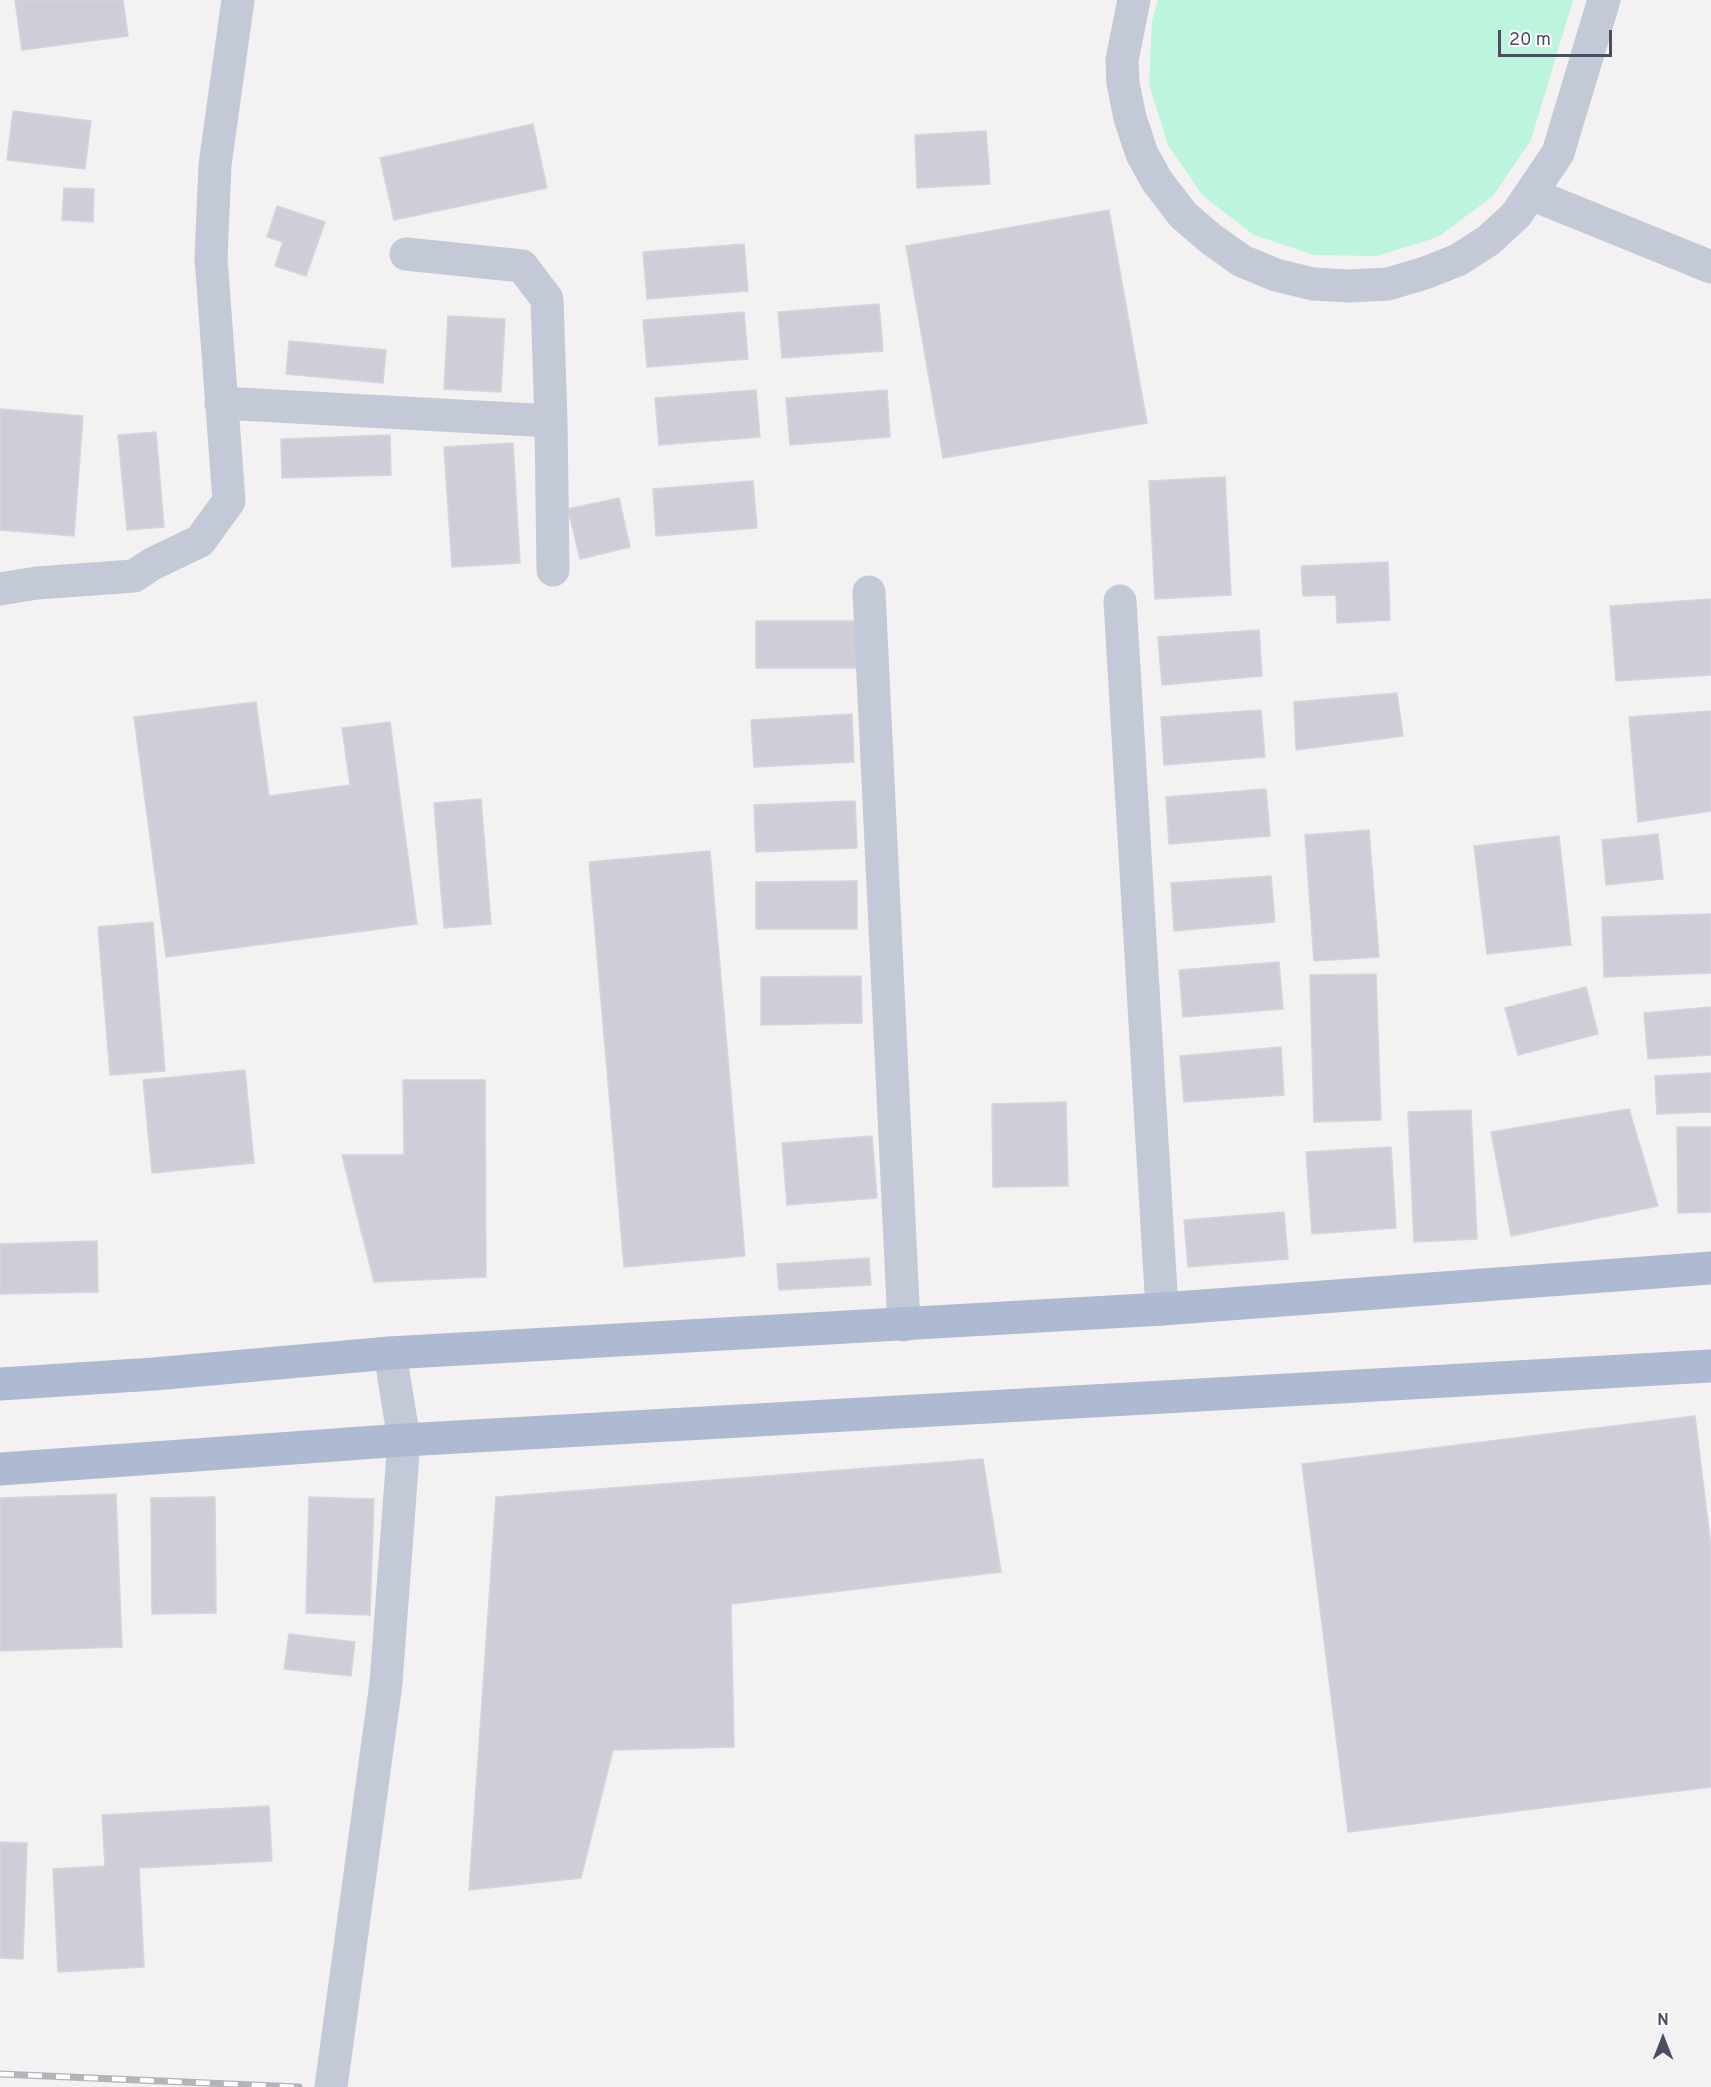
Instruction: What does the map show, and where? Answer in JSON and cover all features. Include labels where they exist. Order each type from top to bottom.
[{"type":"main road","points":[[0,1384],[154,1374],[390,1353],[1162,1309],[1711,1268]]},
{"type":"main road","points":[[0,1469],[404,1440],[1711,1366]]},
{"type":"street","points":[[0,589],[37,583],[134,576],[152,564],[200,541],[229,501],[211,258],[215,165],[238,0]]},
{"type":"street","points":[[1134,0],[1122,60],[1123,83],[1130,118],[1142,154],[1157,181],[1183,215],[1242,261],[1276,274],[1313,284],[1348,286],[1388,284],[1458,260],[1489,240],[1516,215],[1558,153],[1604,0]]},
{"type":"street","points":[[1531,194],[1711,267]]},
{"type":"street","points":[[406,254],[522,266],[547,298],[552,421],[553,570]]},
{"type":"street","points":[[221,403],[552,421]]},
{"type":"street","points":[[869,592],[903,1325]]},
{"type":"street","points":[[1120,601],[1162,1309]]},
{"type":"street","points":[[331,2087],[386,1683],[404,1440],[390,1353]]},
{"type":"green space","points":[[1158,0],[1573,0],[1531,140],[1493,196],[1438,237],[1377,256],[1314,255],[1254,235],[1203,196],[1168,145],[1149,84],[1152,21]]},
{"type":"building","points":[[15,0],[123,0],[128,36],[22,50]]},
{"type":"building","points":[[13,111],[91,121],[85,169],[7,160]]},
{"type":"building","points":[[533,124],[547,188],[394,220],[380,158]]},
{"type":"building","points":[[986,131],[990,184],[917,188],[915,135]]},
{"type":"building","points":[[64,188],[94,189],[93,222],[62,220]]},
{"type":"building","points":[[277,206],[325,222],[306,276],[275,266],[283,242],[267,237]]},
{"type":"building","points":[[1109,210],[1147,423],[943,458],[906,246]]},
{"type":"building","points":[[744,244],[748,291],[647,299],[643,252]]},
{"type":"building","points":[[879,304],[883,351],[782,358],[778,312]]},
{"type":"building","points":[[744,312],[748,359],[647,367],[643,320]]},
{"type":"building","points":[[448,316],[505,319],[501,392],[444,389]]},
{"type":"building","points":[[289,341],[386,350],[383,383],[286,374]]},
{"type":"building","points":[[756,390],[760,437],[659,445],[655,398]]},
{"type":"building","points":[[887,390],[890,437],[790,445],[786,398]]},
{"type":"building","points":[[0,409],[83,416],[74,536],[0,530]]},
{"type":"building","points":[[156,432],[164,527],[127,530],[118,435]]},
{"type":"building","points":[[390,435],[391,475],[282,478],[281,439]]},
{"type":"building","points":[[513,443],[520,563],[452,567],[444,447]]},
{"type":"building","points":[[1225,477],[1231,595],[1155,599],[1149,481]]},
{"type":"building","points":[[753,481],[757,528],[656,536],[653,489]]},
{"type":"building","points":[[619,498],[630,547],[580,559],[568,509]]},
{"type":"building","points":[[1388,562],[1390,620],[1337,623],[1336,595],[1303,596],[1301,566]]},
{"type":"building","points":[[1711,599],[1711,675],[1616,681],[1610,606]]},
{"type":"building","points":[[756,621],[857,621],[857,668],[756,668]]},
{"type":"building","points":[[1259,630],[1262,676],[1162,685],[1158,637]]},
{"type":"building","points":[[1397,693],[1403,736],[1296,750],[1294,702]]},
{"type":"building","points":[[256,702],[269,796],[350,785],[342,728],[390,722],[417,924],[166,957],[134,717]]},
{"type":"building","points":[[1261,710],[1265,757],[1164,765],[1161,717]]},
{"type":"building","points":[[1711,711],[1711,811],[1638,822],[1629,717]]},
{"type":"building","points":[[852,714],[854,762],[754,767],[751,720]]},
{"type":"building","points":[[1266,789],[1270,836],[1169,844],[1166,797]]},
{"type":"building","points":[[481,799],[491,924],[444,928],[434,803]]},
{"type":"building","points":[[855,801],[857,848],[756,852],[754,805]]},
{"type":"building","points":[[1369,830],[1379,957],[1314,961],[1305,835]]},
{"type":"building","points":[[1658,834],[1663,879],[1606,885],[1602,840]]},
{"type":"building","points":[[1559,836],[1571,945],[1487,954],[1474,846]]},
{"type":"building","points":[[710,851],[745,1256],[624,1267],[589,862]]},
{"type":"building","points":[[1271,876],[1275,922],[1174,931],[1171,883]]},
{"type":"building","points":[[857,881],[857,929],[756,929],[756,882]]},
{"type":"building","points":[[1711,914],[1711,973],[1604,977],[1602,917]]},
{"type":"building","points":[[153,922],[165,1071],[110,1075],[98,927]]},
{"type":"building","points":[[1279,962],[1283,1009],[1183,1017],[1179,970]]},
{"type":"building","points":[[1376,974],[1381,1120],[1314,1122],[1310,975]]},
{"type":"building","points":[[861,976],[862,1023],[761,1025],[761,977]]},
{"type":"building","points":[[1586,987],[1598,1034],[1518,1055],[1505,1008]]},
{"type":"building","points":[[1711,1007],[1711,1055],[1648,1059],[1644,1013]]},
{"type":"building","points":[[1281,1047],[1284,1095],[1184,1102],[1180,1056]]},
{"type":"building","points":[[245,1070],[254,1163],[152,1173],[143,1080]]},
{"type":"building","points":[[1711,1073],[1711,1112],[1657,1114],[1655,1076]]},
{"type":"building","points":[[403,1080],[485,1080],[486,1277],[374,1282],[342,1155],[404,1155]]},
{"type":"building","points":[[1066,1102],[1068,1186],[993,1187],[992,1104]]},
{"type":"building","points":[[1629,1109],[1658,1206],[1511,1236],[1491,1132]]},
{"type":"building","points":[[1471,1110],[1477,1239],[1414,1242],[1408,1112]]},
{"type":"building","points":[[1677,1127],[1711,1127],[1711,1212],[1678,1213]]},
{"type":"building","points":[[872,1136],[877,1198],[787,1205],[782,1143]]},
{"type":"building","points":[[1391,1147],[1396,1228],[1312,1234],[1306,1152]]},
{"type":"building","points":[[1284,1212],[1288,1259],[1188,1267],[1184,1220]]},
{"type":"building","points":[[97,1241],[98,1292],[0,1294],[0,1244]]},
{"type":"building","points":[[869,1258],[871,1285],[779,1290],[777,1264]]},
{"type":"building","points":[[1695,1416],[1711,1547],[1711,1787],[1348,1832],[1302,1464]]},
{"type":"building","points":[[983,1459],[1001,1572],[731,1604],[734,1747],[613,1750],[581,1878],[469,1890],[496,1497]]},
{"type":"building","points":[[116,1494],[122,1647],[0,1651],[0,1498]]},
{"type":"building","points":[[215,1497],[216,1613],[152,1614],[151,1498]]},
{"type":"building","points":[[309,1497],[374,1499],[370,1615],[306,1613]]},
{"type":"building","points":[[289,1634],[355,1642],[351,1676],[284,1669]]},
{"type":"building","points":[[269,1806],[272,1861],[139,1868],[144,1967],[58,1972],[53,1869],[105,1866],[102,1815]]},
{"type":"building","points":[[0,1842],[27,1843],[23,1959],[0,1958]]},
{"type":"railway","points":[[0,2074],[299,2087]]}]
